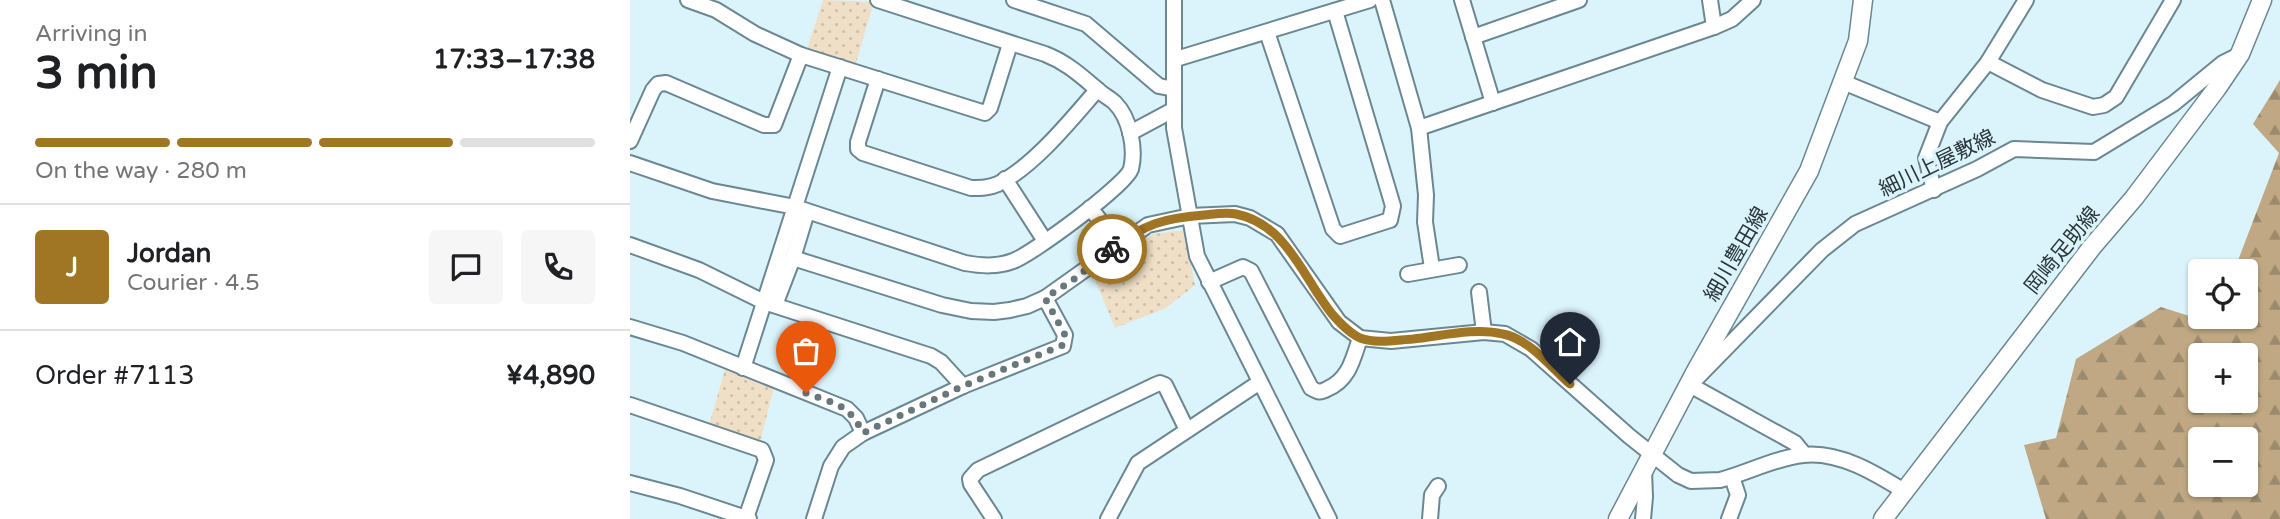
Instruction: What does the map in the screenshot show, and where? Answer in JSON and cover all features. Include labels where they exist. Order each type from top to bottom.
[{"type":"main road","name":"細川豊田線","points":[[1618,519],[1696,371],[1809,171],[1860,31],[1863,0]]},
{"type":"main road","name":"岡崎足助線","points":[[1883,519],[2210,98],[2240,54],[2262,0]]},
{"type":"street","points":[[688,0],[716,9],[755,34],[801,55],[985,113],[990,108],[1010,44]]},
{"type":"street","points":[[630,163],[712,191],[801,209],[976,265],[1013,261],[1045,242],[1127,177],[1130,171],[1130,134],[1122,112],[1063,62],[877,0]]},
{"type":"street","points":[[1014,0],[1086,24],[1159,86],[1174,89]]},
{"type":"street","points":[[1174,0],[1173,110],[1197,256],[1329,519]]},
{"type":"street","points":[[1175,60],[1370,0]]},
{"type":"street","points":[[1382,0],[1419,128],[1426,195],[1425,222],[1432,268]]},
{"type":"street","points":[[1462,0],[1493,103]]},
{"type":"street","points":[[1473,37],[1579,0]]},
{"type":"street","points":[[1710,0],[1714,27]]},
{"type":"street","points":[[1419,128],[1714,27],[1732,19],[1753,0]]},
{"type":"street","points":[[1934,190],[1926,158],[1940,122],[1988,62],[2026,0]]},
{"type":"street","points":[[1988,62],[2042,90],[2093,107],[2104,105],[2116,97],[2173,0]]},
{"type":"street","points":[[1266,32],[1333,229],[1340,236],[1390,220],[1393,206],[1335,11]]},
{"type":"street","name":"細川上屋敷線","points":[[1690,385],[1837,237],[1855,224],[1934,190],[2014,149],[2094,152],[2173,104],[2223,63],[2240,54]]},
{"type":"street","points":[[630,141],[653,90],[658,84],[666,83],[764,125],[774,124],[778,120],[801,55]]},
{"type":"street","points":[[743,368],[769,304],[801,209],[840,67]]},
{"type":"street","points":[[878,79],[858,149],[863,153],[971,188],[988,188],[1005,180],[1038,153],[1097,90]]},
{"type":"street","points":[[1843,82],[1940,122]]},
{"type":"street","points":[[1130,134],[1173,110]]},
{"type":"street","points":[[1005,180],[1045,242]]},
{"type":"street","points":[[1090,208],[1119,244]]},
{"type":"street","points":[[769,304],[793,258],[801,209]]},
{"type":"street","points":[[793,258],[942,305],[971,312],[994,312],[1027,306],[1045,298],[1147,225],[1190,216],[1235,214],[1250,218],[1277,234],[1331,313],[1360,338],[1391,341],[1484,332],[1505,334],[1531,349],[1647,462],[1684,480],[1710,482],[1804,454],[1843,460],[1861,466],[1904,491]]},
{"type":"street","points":[[630,245],[699,270],[769,304],[932,356],[963,386]]},
{"type":"street","points":[[1408,274],[1459,265]]},
{"type":"street","points":[[1209,282],[1243,267],[1251,271],[1311,388],[1316,391],[1321,392],[1343,380],[1352,364],[1360,338]]},
{"type":"street","points":[[1479,292],[1484,332]]},
{"type":"street","points":[[814,519],[835,457],[843,447],[863,433],[963,386],[1063,345],[1065,335],[1045,298]]},
{"type":"street","points":[[630,327],[683,343],[848,409],[863,433]]},
{"type":"street","points":[[1108,519],[1138,463],[1260,382]]},
{"type":"street","points":[[994,519],[971,484],[970,479],[978,470],[1155,385],[1165,385],[1187,430]]},
{"type":"street","points":[[1690,385],[1795,443],[1804,454]]},
{"type":"street","points":[[630,405],[762,450],[766,460],[748,519],[680,496],[630,483]]},
{"type":"street","points":[[1643,519],[1647,462]]},
{"type":"street","points":[[1729,519],[1738,495],[1732,477]]},
{"type":"street","points":[[1430,519],[1432,495],[1438,486]]},
{"type":"green space","points":[[2280,80],[2280,519],[2046,519],[2024,445],[2056,438],[2076,359],[2161,307],[2188,316],[2188,329],[2258,329],[2258,259],[2239,259],[2279,153],[2253,124]]},
{"type":"shaded area","points":[[823,0],[874,2],[855,66],[807,49]]},
{"type":"shaded area","points":[[1184,230],[1195,285],[1166,308],[1115,328],[1094,277],[1153,234]]},
{"type":"shaded area","points":[[726,366],[775,383],[760,443],[709,425]]},
{"type":"way so far","points":[[806,393],[848,409],[863,433],[963,386],[1063,345],[1065,335],[1045,298],[1112,249]]},
{"type":"route","points":[[1112,249],[1155,222],[1224,213],[1250,218],[1277,234],[1323,303],[1339,322],[1360,338],[1391,341],[1484,332],[1505,334],[1531,349],[1570,384]]}]
